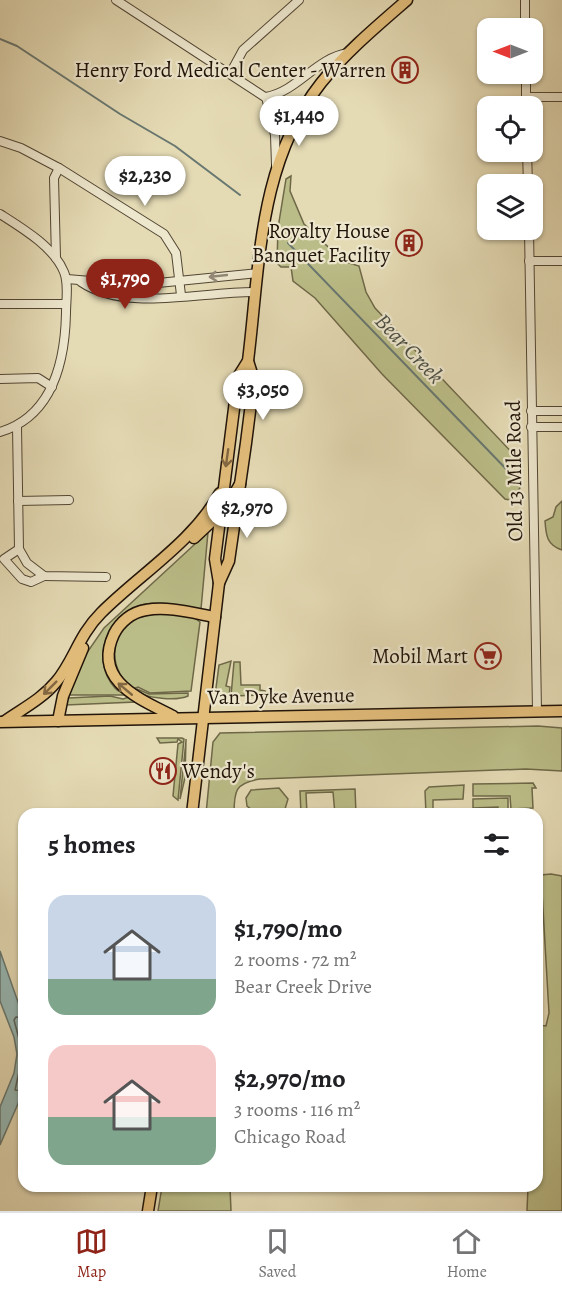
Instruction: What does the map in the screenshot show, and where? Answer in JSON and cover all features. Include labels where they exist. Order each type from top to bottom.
[{"type":"main road","points":[[219,583],[229,561],[240,484],[254,380],[248,361],[265,211],[276,165],[297,118],[321,83],[349,53],[406,0]]},
{"type":"main road","points":[[193,808],[219,583],[215,559],[223,487],[238,377],[248,361]]},
{"type":"main road","points":[[58,721],[76,662],[92,633],[220,514],[240,484]]},
{"type":"main road","points":[[2,722],[48,691],[63,673],[78,642],[92,623],[192,531],[211,508],[223,487]]},
{"type":"main road","points":[[176,718],[136,697],[117,682],[110,665],[112,639],[121,623],[141,611],[163,609],[215,617]]},
{"type":"main road","name":"Van Dyke Avenue","points":[[2,722],[562,711]]},
{"type":"main road","points":[[148,1211],[151,1192]]},
{"type":"street","points":[[116,0],[297,118]]},
{"type":"street","points":[[230,74],[243,50],[299,0]]},
{"type":"street","points":[[525,0],[525,18]]},
{"type":"street","points":[[266,97],[285,92],[318,66],[338,55],[349,53]]},
{"type":"street","points":[[266,97],[275,135],[276,165]]},
{"type":"street","points":[[543,100],[562,97]]},
{"type":"street","points":[[0,141],[21,148],[59,168],[164,234],[176,253],[181,295]]},
{"type":"street","points":[[56,258],[54,178],[59,168]]},
{"type":"street","points":[[0,214],[56,258],[67,279],[62,358],[52,387],[33,415],[17,427],[0,432]]},
{"type":"street","name":"Old 13 Mile Road","points":[[529,240],[537,711]]},
{"type":"street","points":[[529,261],[562,261]]},
{"type":"street","points":[[67,279],[138,285],[258,273]]},
{"type":"street","points":[[81,281],[108,295],[136,298],[256,292]]},
{"type":"street","points":[[1,304],[66,304]]},
{"type":"street","points":[[0,379],[38,378],[52,387]]},
{"type":"street","points":[[531,411],[562,411]]},
{"type":"street","points":[[17,427],[19,549],[27,563],[44,576]]},
{"type":"street","points":[[531,427],[562,427]]},
{"type":"street","points":[[18,501],[69,500]]},
{"type":"street","points":[[19,549],[4,559],[22,579],[31,582],[44,576],[106,577]]},
{"type":"green space","points":[[291,176],[290,191],[304,224],[343,261],[359,266],[366,292],[375,308],[519,460],[520,488],[510,500],[505,499],[382,374],[315,298],[293,281],[291,267],[281,267],[277,263],[278,228],[286,179]]},
{"type":"green space","points":[[562,501],[562,550],[550,543],[545,521],[553,517],[556,507]]},
{"type":"green space","points":[[208,532],[201,609],[159,603],[132,608],[112,626],[103,651],[107,676],[116,689],[126,695],[68,695],[86,654],[104,628]]},
{"type":"green space","points":[[161,613],[193,617],[200,622],[191,691],[150,693],[138,687],[133,689],[125,682],[116,664],[116,644],[125,627],[133,620],[143,616]]},
{"type":"green space","points":[[231,661],[226,686],[230,687],[229,696],[218,695],[216,688],[219,665]]},
{"type":"green space","points":[[234,662],[240,662],[241,685],[260,685],[260,690],[265,691],[266,695],[231,696]]},
{"type":"green space","points":[[135,690],[149,694],[188,693],[188,696],[162,698],[140,693]]},
{"type":"green space","points":[[110,696],[123,699],[129,697],[135,702],[66,705],[68,698]]},
{"type":"green space","points":[[538,726],[562,728],[562,771],[526,769],[260,779],[245,783],[238,789],[234,808],[207,808],[213,742],[220,733]]},
{"type":"green space","points":[[157,738],[184,739],[178,800],[173,796],[178,744],[182,742],[178,739],[177,742],[160,743]]},
{"type":"green space","points":[[186,742],[185,778],[180,799]]},
{"type":"green space","points":[[533,783],[536,788],[532,788],[533,808],[511,808],[510,796],[473,796],[473,784]]},
{"type":"green space","points":[[464,785],[463,799],[433,800],[433,808],[426,808],[425,791],[429,787]]},
{"type":"green space","points":[[279,788],[288,799],[285,808],[250,808],[246,798],[251,790]]},
{"type":"green space","points":[[355,789],[356,808],[334,808],[333,792],[306,793],[307,808],[301,808],[300,791]]},
{"type":"green space","points":[[508,798],[508,808],[473,808],[473,799]]},
{"type":"green space","points":[[543,875],[562,876],[562,1211],[527,1211],[528,1192],[543,1192],[543,1026],[546,1026],[549,1013]]},
{"type":"green space","points":[[161,1192],[230,1192],[231,1211],[158,1211]]},
{"type":"water","points":[[0,951],[18,1002],[18,1104],[0,1145],[0,1107],[14,1073],[17,1054],[14,1037],[0,1001]]},
{"type":"waterway","name":"Bear Creek","points":[[0,39],[17,46],[120,114],[175,146],[240,195]]},
{"type":"waterway","name":"Bear Creek","points":[[288,243],[511,474]]},
{"type":"place","name":"Henry Ford Medical Center - Warren","points":[[405,70]]},
{"type":"place","name":"Royalty House Banquet Facility","points":[[409,243]]},
{"type":"place","name":"Mobil Mart","points":[[488,656]]},
{"type":"place","name":"Wendy's","points":[[163,771]]}]
